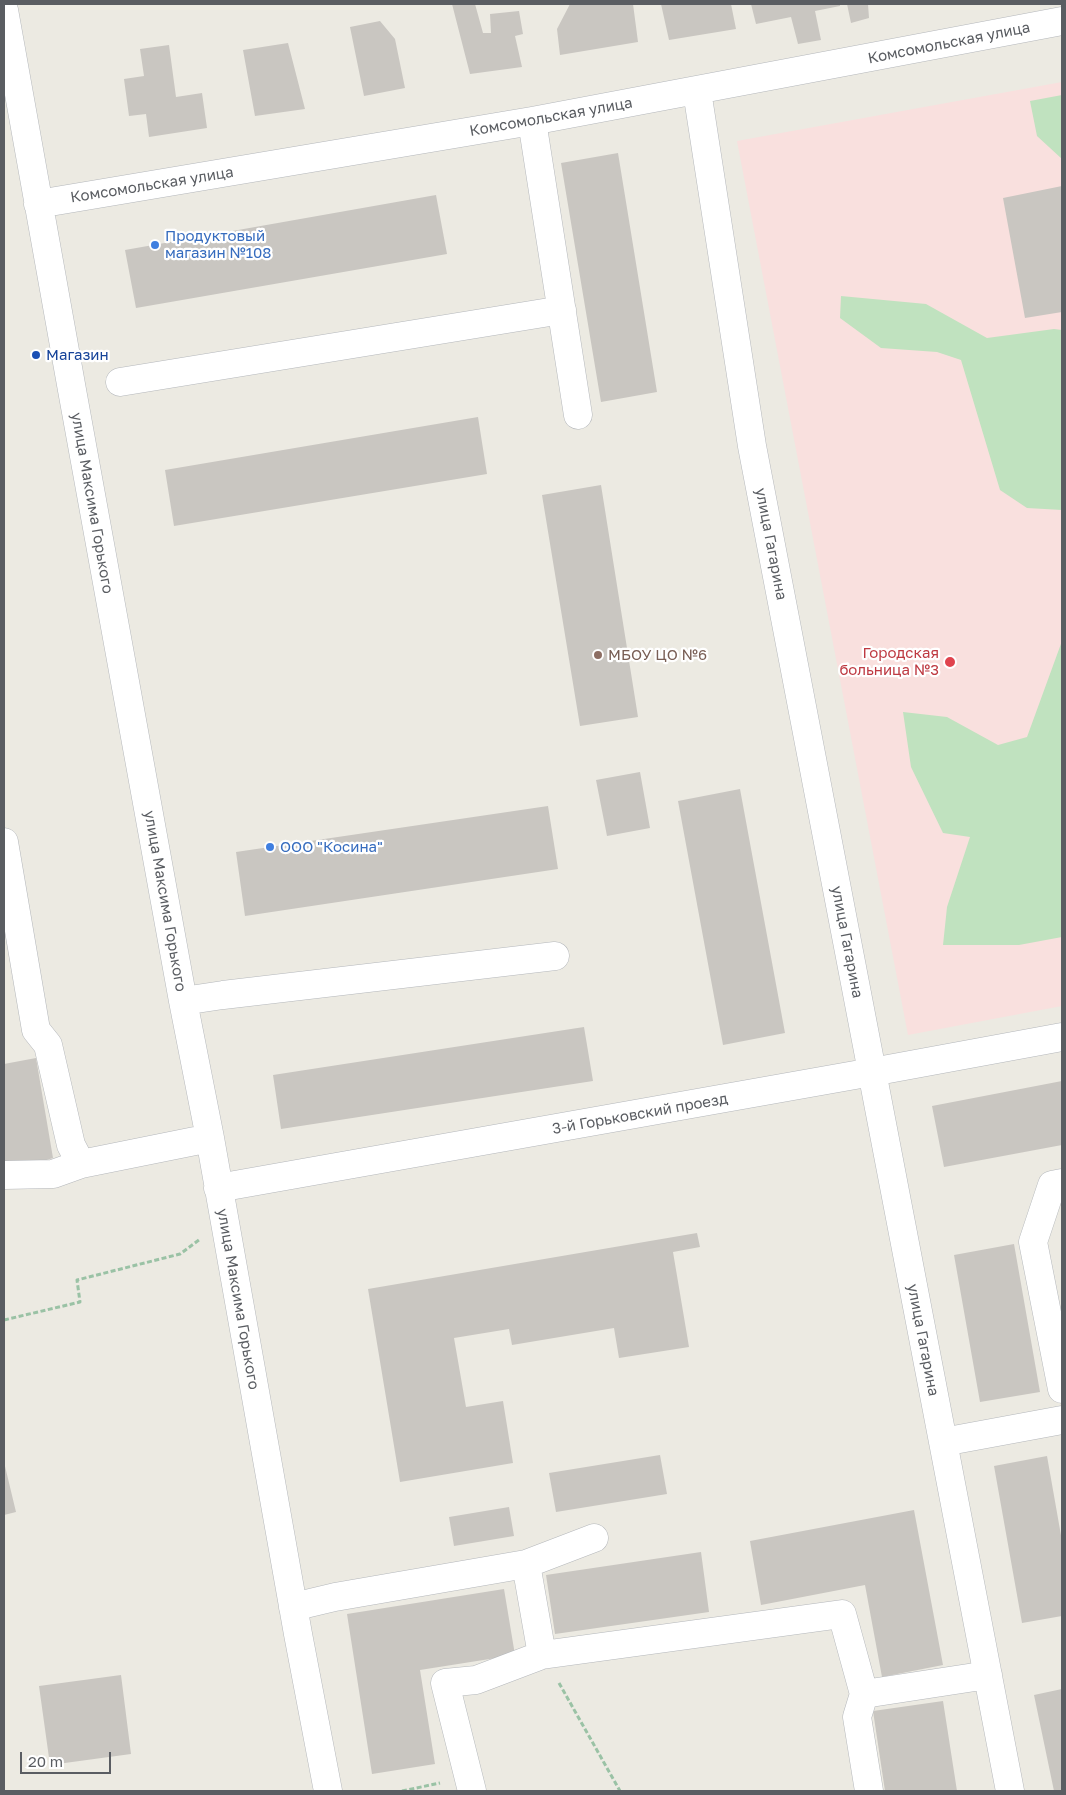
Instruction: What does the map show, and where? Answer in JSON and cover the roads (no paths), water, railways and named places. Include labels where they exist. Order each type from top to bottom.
[{"type":"street","name":"улица Максима Горького","points":[[4,10],[183,1001],[210,1138],[293,1607],[328,1791]]},
{"type":"street","name":"Комсомольская улица","points":[[38,204],[532,121],[1062,21]]},
{"type":"street","name":"улица Гагарина","points":[[696,91],[752,446],[1010,1791]]},
{"type":"street","points":[[532,121],[578,415]]},
{"type":"street","points":[[120,382],[562,310]]},
{"type":"street","points":[[4,842],[36,1030],[48,1045],[71,1145],[81,1164]]},
{"type":"street","points":[[183,1001],[243,992],[555,956]]},
{"type":"street","name":"3-й Горьковский проезд","points":[[218,1188],[1062,1037]]},
{"type":"street","points":[[4,1175],[53,1174],[81,1164],[210,1138]]},
{"type":"street","points":[[1062,1183],[1052,1185],[1033,1242],[1062,1389]]},
{"type":"street","points":[[943,1442],[1062,1420]]},
{"type":"street","points":[[293,1607],[335,1597],[526,1564],[594,1538]]},
{"type":"street","points":[[526,1564],[542,1655]]},
{"type":"street","points":[[470,1784],[445,1684],[476,1680],[542,1655],[842,1614],[864,1694],[857,1717],[869,1791]]},
{"type":"street","points":[[864,1694],[988,1675]]},
{"type":"place","name":"Продуктовый магазин №108","points":[[155,245]]},
{"type":"place","name":"Магазин","points":[[36,355]]},
{"type":"place","name":"МБОУ ЦО №6","points":[[598,655]]},
{"type":"place","name":"Городская больница №3","points":[[950,662]]},
{"type":"place","name":"ООО \"Косина\"","points":[[270,847]]}]
